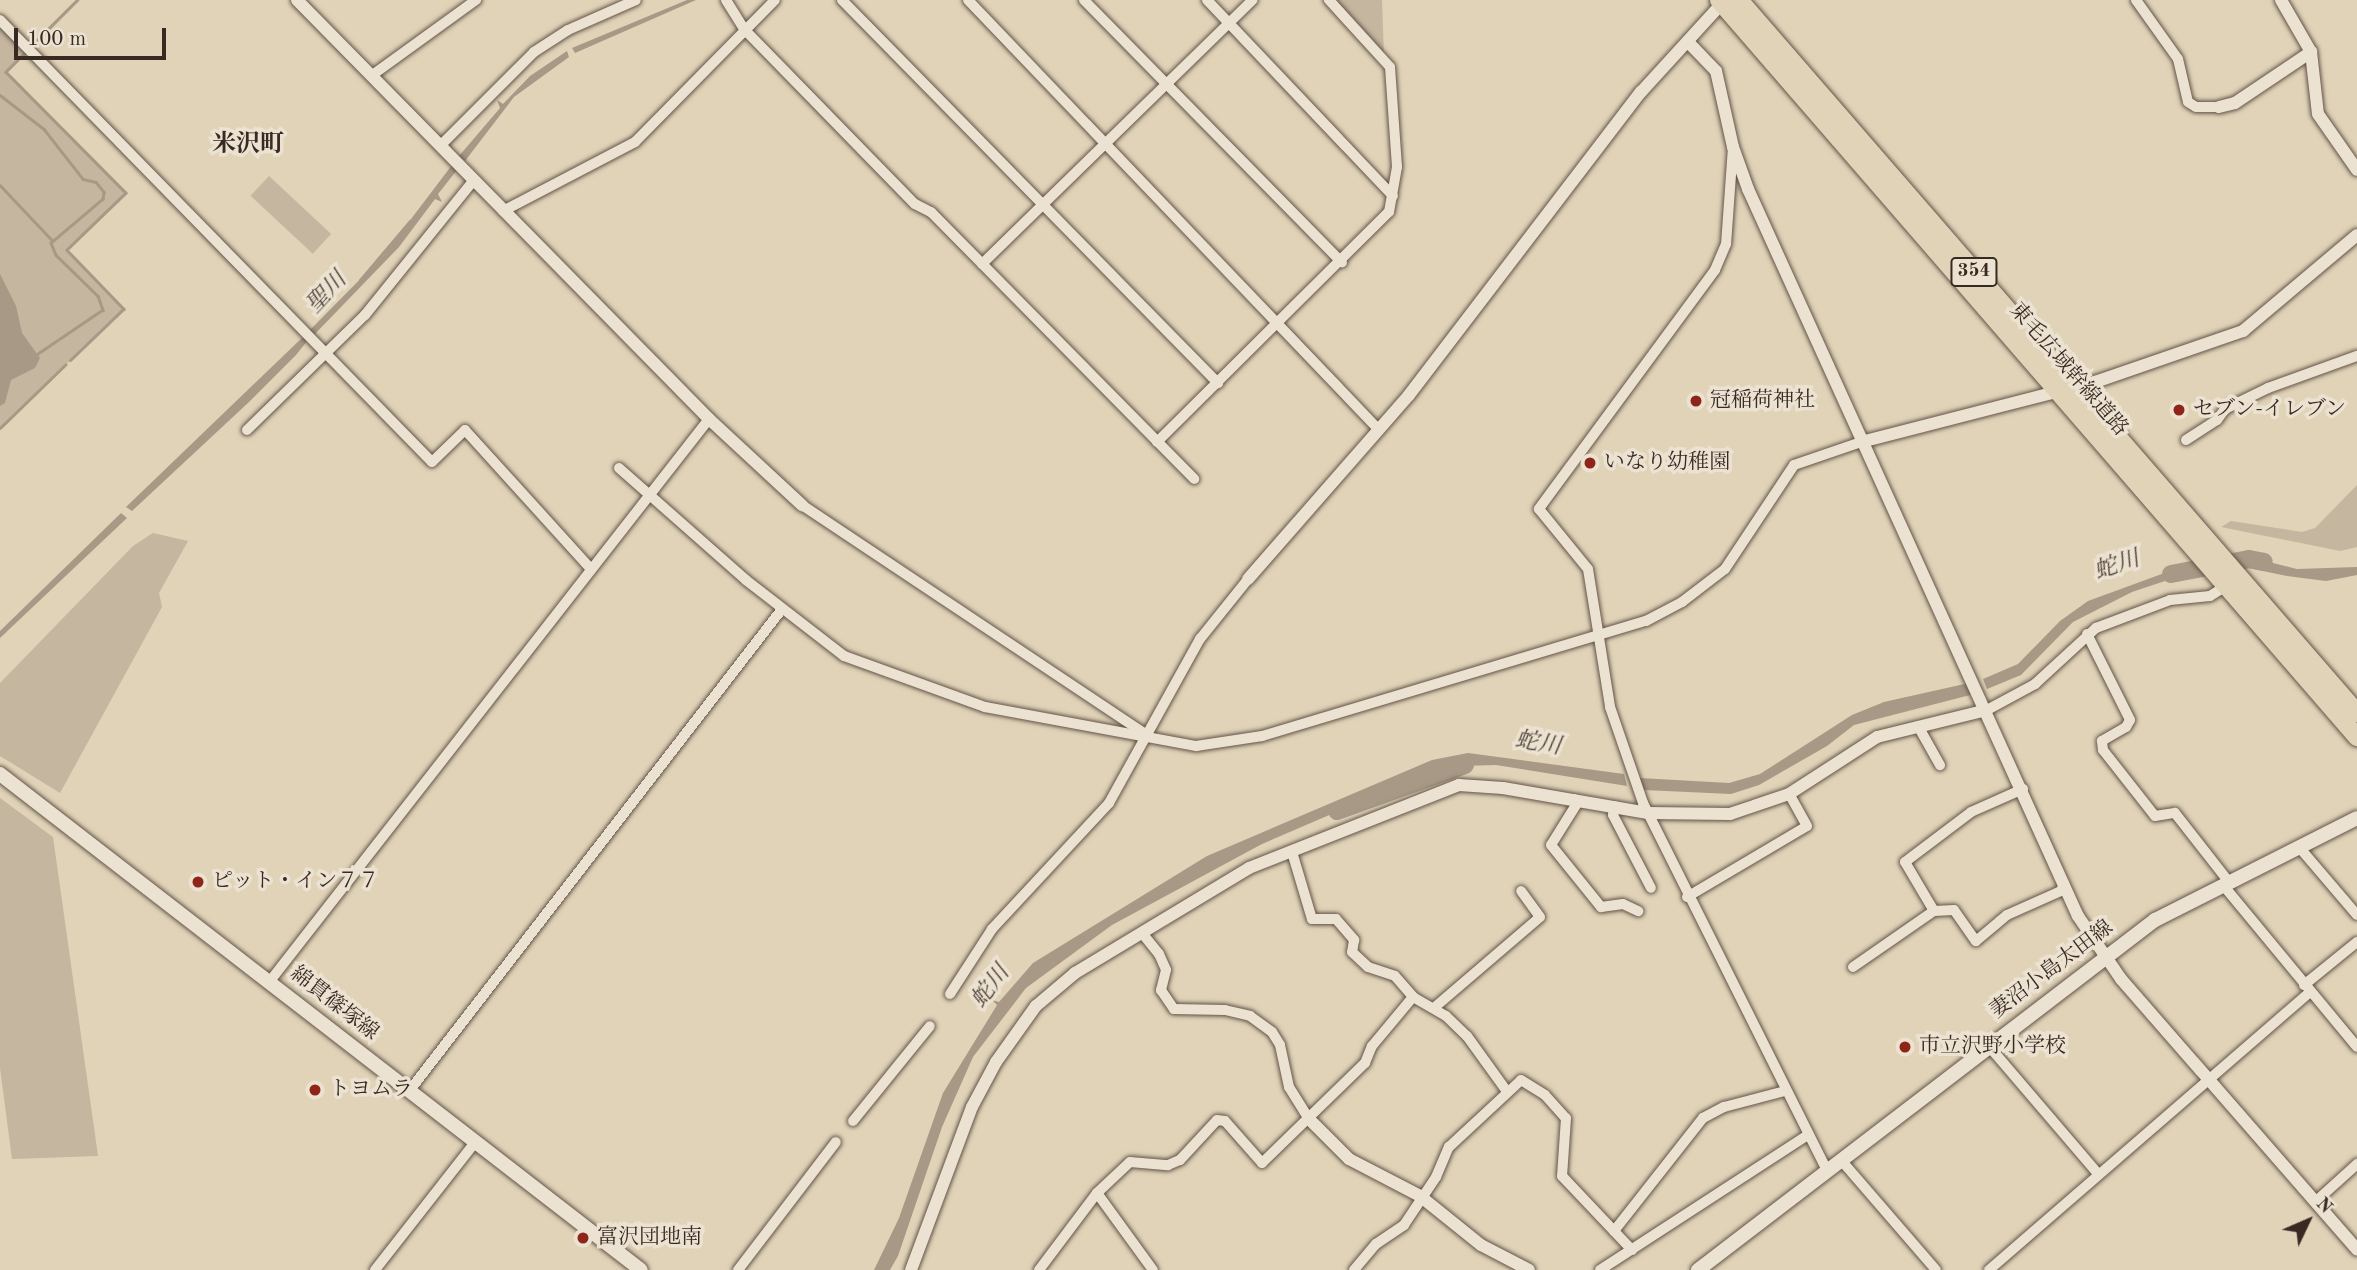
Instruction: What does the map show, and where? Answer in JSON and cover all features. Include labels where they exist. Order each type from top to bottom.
[{"type":"highway","name":"東毛広域幹線道路","points":[[1727,1],[2065,389],[2192,547],[2357,737]]},
{"type":"highway","name":"東毛広域幹線道路","points":[[2065,389],[2211,543],[2357,713]]},
{"type":"main road","name":"綿貫篠塚線","points":[[0,774],[640,1270]]},
{"type":"main road","name":"妻沼小島太田線","points":[[1698,1270],[1988,1045],[2155,920],[2357,818]]},
{"type":"street","points":[[298,0],[709,419],[802,505],[1147,735]]},
{"type":"street","points":[[370,76],[475,0]]},
{"type":"street","points":[[443,149],[534,52],[568,30],[636,0]]},
{"type":"street","points":[[726,0],[745,30],[915,204],[931,212],[1194,479]]},
{"type":"street","points":[[503,211],[635,142],[775,0]]},
{"type":"street","points":[[842,0],[1218,383]]},
{"type":"street","points":[[968,0],[1379,430]]},
{"type":"street","points":[[1084,0],[1342,263]]},
{"type":"street","points":[[1207,0],[1392,196]]},
{"type":"street","points":[[982,264],[1253,0]]},
{"type":"street","points":[[1157,442],[1382,223],[1392,196],[1397,167],[1390,66],[1329,0]]},
{"type":"street","points":[[2136,0],[2178,59],[2188,102],[2196,107],[2219,107],[2235,103],[2311,52]]},
{"type":"street","points":[[2281,0],[2311,52],[2318,114],[2357,170]]},
{"type":"street","points":[[950,994],[992,929],[1109,803],[1207,628],[1379,430],[1523,250],[1641,92],[1727,1]]},
{"type":"street","points":[[0,20],[432,462],[464,430],[591,569]]},
{"type":"street","points":[[1689,43],[1716,71],[1733,147],[1861,442],[1967,665],[2064,884],[2104,957],[2357,1250]]},
{"type":"street","points":[[1733,147],[1726,244],[1715,271],[1539,509],[1588,569],[1610,707],[1645,808],[1687,897],[1827,1171]]},
{"type":"street","points":[[247,430],[410,265],[472,179]]},
{"type":"street","points":[[618,468],[782,609],[844,656],[985,707],[1196,746],[1262,736],[1646,621],[1682,601],[1737,555],[1794,465],[1861,442],[2065,389],[2243,331],[2357,235]]},
{"type":"street","points":[[2186,440],[2217,420],[2225,409],[2268,387],[2357,356]]},
{"type":"street","points":[[270,981],[709,419]]},
{"type":"street","points":[[911,1270],[930,1228],[965,1123],[1015,1035],[1054,988],[1249,867],[1459,785],[1615,806],[1730,814],[1789,794],[1869,740],[1986,708],[2035,684],[2087,634],[2137,610],[2170,600],[2210,596],[2225,584]]},
{"type":"street","points":[[410,1090],[782,609]]},
{"type":"street","points":[[2087,634],[2130,722],[2102,741],[2103,750],[2155,816],[2175,813],[2307,989],[2357,1047]]},
{"type":"street","points":[[1919,726],[1940,765]]},
{"type":"street","points":[[1934,911],[1905,862],[1971,812],[2023,789]]},
{"type":"street","points":[[1687,897],[1807,826],[1789,794]]},
{"type":"street","points":[[1574,799],[1570,816],[1551,845],[1601,907],[1623,904],[1639,911]]},
{"type":"street","points":[[1615,806],[1613,815],[1651,888]]},
{"type":"street","points":[[2299,847],[2357,915]]},
{"type":"street","points":[[1292,852],[1312,919],[1336,919],[1354,940],[1352,952],[1368,967],[1395,976],[1413,997],[1435,1007],[1467,1036],[1506,1090]]},
{"type":"street","points":[[1853,967],[1934,911],[1954,910],[1976,941],[2007,915],[2061,891],[2064,884]]},
{"type":"street","points":[[1435,1007],[1540,917],[1521,891]]},
{"type":"street","points":[[1142,933],[1159,954],[1166,970],[1161,990],[1174,1009],[1225,1010],[1250,1016],[1272,1032],[1280,1045],[1289,1087],[1309,1119],[1349,1159],[1420,1196],[1481,1245],[1529,1270]]},
{"type":"street","points":[[1989,1270],[2208,1079],[2357,942]]},
{"type":"street","points":[[1039,1270],[1097,1193],[1130,1162],[1168,1165],[1180,1160],[1217,1120],[1225,1121],[1262,1163],[1365,1063],[1372,1046],[1413,997]]},
{"type":"street","points":[[853,1121],[930,1026]]},
{"type":"street","points":[[1988,1045],[2098,1174]]},
{"type":"street","points":[[1353,1270],[1376,1244],[1404,1225],[1420,1196],[1436,1177],[1448,1147],[1506,1090],[1521,1080],[1528,1081],[1566,1118],[1562,1176],[1632,1250]]},
{"type":"street","points":[[1614,1231],[1647,1195],[1703,1118],[1724,1107],[1785,1091]]},
{"type":"street","points":[[1600,1270],[1808,1135]]},
{"type":"street","points":[[375,1270],[476,1141]]},
{"type":"street","points":[[738,1270],[836,1142]]},
{"type":"street","points":[[1841,1160],[1936,1270]]},
{"type":"street","points":[[2315,1202],[2357,1164]]},
{"type":"street","points":[[1097,1193],[1153,1270]]},
{"type":"shaded area","points":[[687,0],[696,0],[575,53],[572,48]]},
{"type":"shaded area","points":[[1329,0],[1382,0],[1384,56]]},
{"type":"shaded area","points":[[0,24],[27,51],[6,72],[126,193],[67,250],[124,309],[0,428]]},
{"type":"shaded area","points":[[567,51],[569,57],[514,97],[465,161],[459,156],[500,108],[497,100],[503,104],[530,76]]},
{"type":"shaded area","points":[[452,165],[457,170],[438,194],[442,202],[435,199],[399,247],[313,336],[309,331],[383,256]]},
{"type":"shaded area","points":[[269,176],[331,234],[313,254],[251,196]]},
{"type":"shaded area","points":[[0,274],[16,306],[22,333],[40,358],[35,368],[11,380],[5,403],[0,406]]},
{"type":"shaded area","points":[[304,336],[308,340],[296,355],[249,402],[132,511],[126,507]]},
{"type":"shaded area","points":[[2357,485],[2357,547],[2340,551],[2221,527],[2231,521],[2302,532],[2315,528]]},
{"type":"shaded area","points":[[121,513],[127,518],[0,638],[0,631]]},
{"type":"shaded area","points":[[153,533],[188,541],[159,593],[162,607],[60,793],[0,756],[0,683],[133,546]]},
{"type":"shaded area","points":[[2236,554],[2297,569],[2357,567],[2357,575],[2326,581],[2287,576],[2248,568]]},
{"type":"shaded area","points":[[2189,564],[2195,571],[2132,592],[2073,622],[2021,675],[1987,689],[1983,679],[2018,664],[2060,621],[2088,601]]},
{"type":"shaded area","points":[[1969,683],[1974,694],[1854,725],[1827,746],[1759,785],[1731,794],[1644,790],[1640,778],[1729,783],[1760,774],[1852,715],[1884,702]]},
{"type":"shaded area","points":[[1468,753],[1624,774],[1627,786],[1496,765],[1458,766],[1399,785],[1262,844],[1112,925],[1026,988],[973,1057],[942,1127],[898,1256],[890,1270],[874,1270],[899,1218],[943,1093],[997,1005],[992,1000],[999,1002],[1033,963],[1207,856],[1432,760]]},
{"type":"shaded area","points":[[0,798],[53,837],[98,1156],[12,1159],[0,1068]]},
{"type":"waterway","points":[[32,45],[77,0]]},
{"type":"waterway","points":[[27,51],[6,72],[126,193],[67,250],[124,309],[71,360]]},
{"type":"waterway","points":[[0,95],[44,129],[83,179],[96,182],[104,192],[103,199],[51,243],[56,255],[98,296],[103,310],[38,354]]},
{"type":"waterway","points":[[0,185],[52,240]]},
{"type":"waterway","name":"聖川","points":[[360,280],[410,221]]},
{"type":"waterway","points":[[0,428],[65,365]]},
{"type":"waterway","name":"蛇川","points":[[2171,574],[2249,559],[2264,562]]},
{"type":"waterway","name":"蛇川","points":[[1337,811],[1465,765]]},
{"type":"place","name":"冠稲荷神社","points":[[1696,401]]},
{"type":"place","name":"セブン-イレブン","points":[[2179,410]]},
{"type":"place","name":"いなり幼稚園","points":[[1590,463]]},
{"type":"place","name":"ピット・イン７７","points":[[198,882]]},
{"type":"place","name":"市立沢野小学校","points":[[1905,1047]]},
{"type":"place","name":"トヨムラ","points":[[315,1090]]},
{"type":"place","name":"富沢団地南","points":[[583,1238]]},
{"type":"district","name":"米沢町","points":[[248,146]]}]
